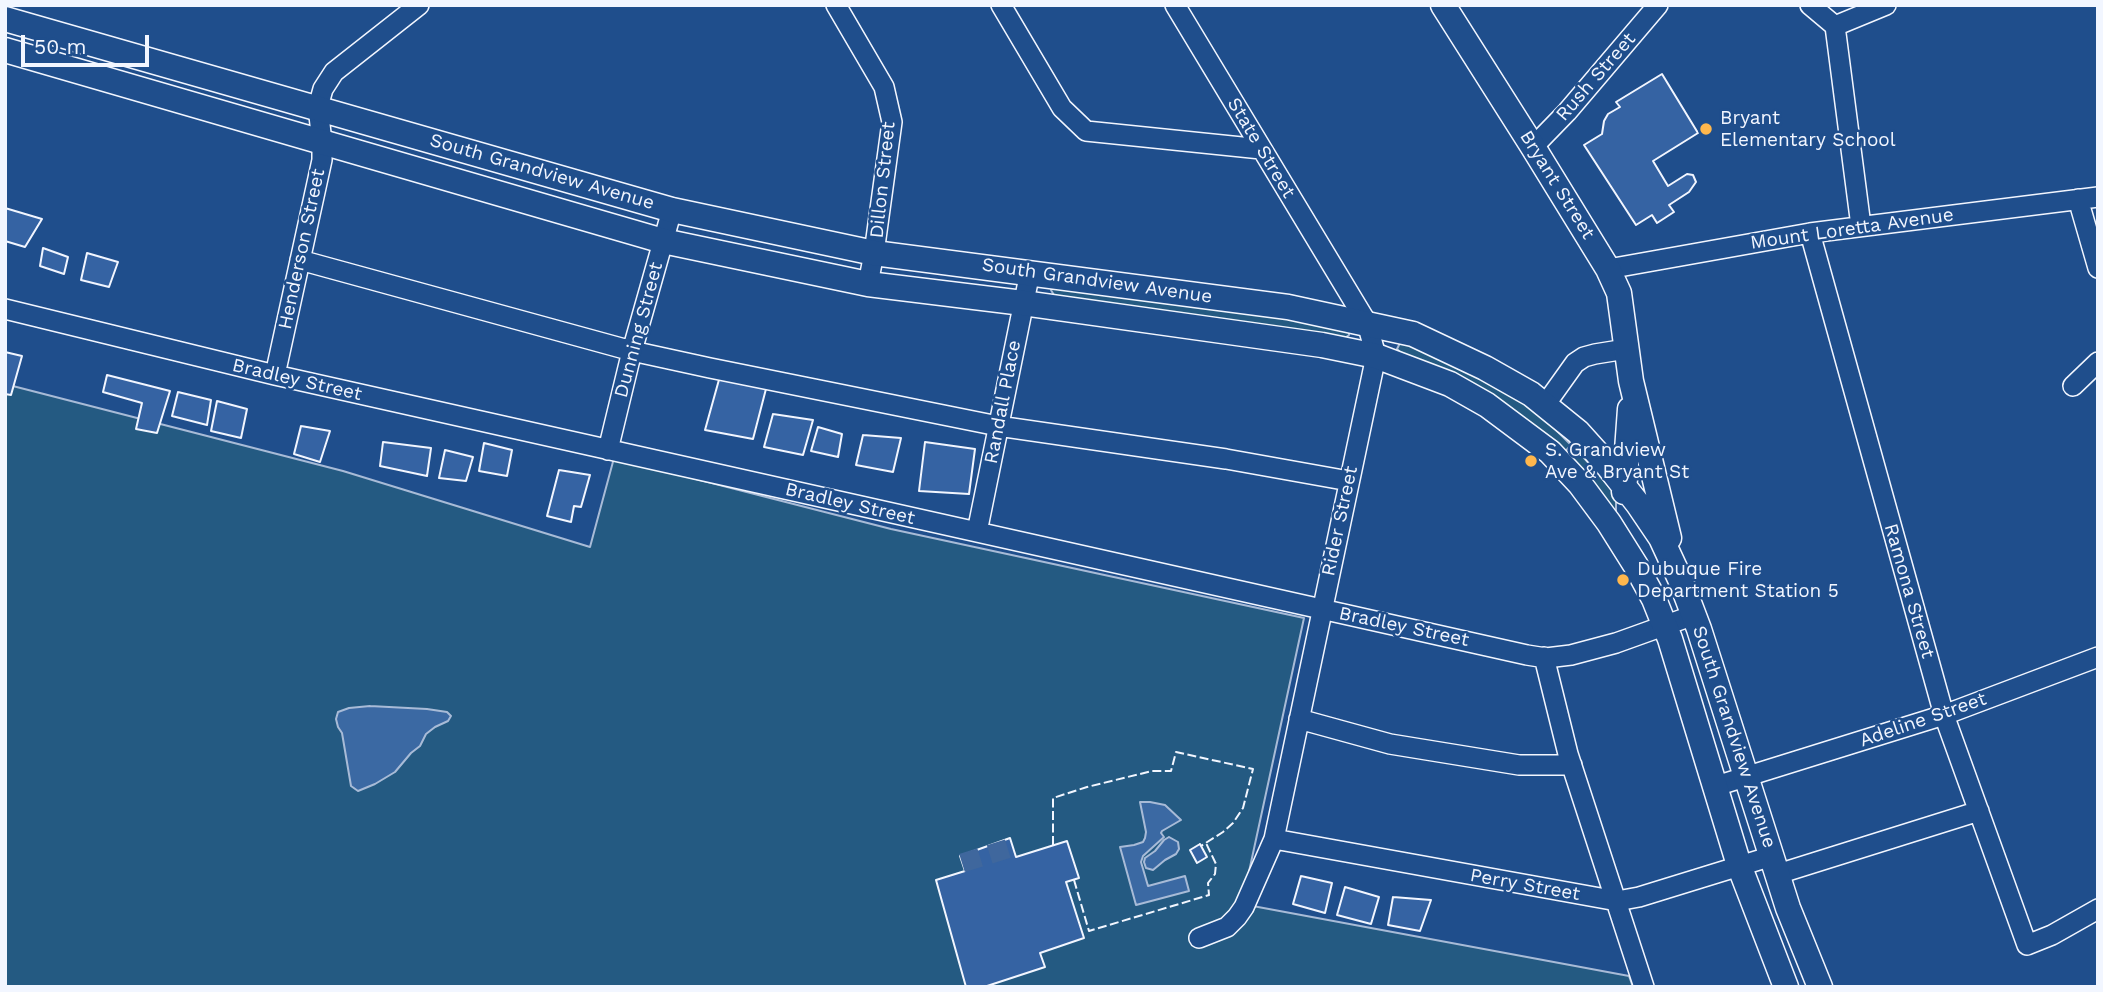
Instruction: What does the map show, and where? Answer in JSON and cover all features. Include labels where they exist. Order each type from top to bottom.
[{"type":"main road","name":"Bryant Street","points":[[1443,5],[1608,269],[1619,293],[1631,381]]},
{"type":"main road","name":"South Grandview Avenue","points":[[5,19],[663,241],[868,284],[1322,345],[1376,356],[1450,384],[1487,405],[1550,452],[1580,484],[1609,523],[1654,599],[1665,626],[1739,865],[1786,987]]},
{"type":"main road","name":"South Grandview Avenue","points":[[5,50],[673,210],[874,253],[1289,307],[1367,323],[1413,334],[1485,368],[1531,394],[1586,441],[1625,486],[1661,538],[1694,615],[1788,908],[1820,987]]},
{"type":"main road","points":[[1628,553],[1622,533],[1631,381]]},
{"type":"main road","points":[[1631,381],[1680,579]]},
{"type":"main road","points":[[1586,441],[1599,445],[1615,442],[1623,437],[1629,427]]},
{"type":"street","name":"Henderson Street","points":[[275,375],[322,160],[320,124],[327,80],[419,5]]},
{"type":"street","name":"Dillon Street","points":[[836,5],[884,87],[892,122],[868,284]]},
{"type":"street","points":[[1001,5],[1062,108],[1086,131],[1261,149]]},
{"type":"street","name":"State Street","points":[[1175,5],[1347,290]]},
{"type":"street","name":"Rush Street","points":[[1534,147],[1658,5]]},
{"type":"street","points":[[1810,5],[1835,26],[1861,226]]},
{"type":"street","points":[[1835,26],[1858,11],[1886,5]]},
{"type":"street","name":"Mount Loretta Avenue","points":[[1608,269],[1810,233],[2098,197]]},
{"type":"street","points":[[2078,199],[2098,268]]},
{"type":"street","name":"Dunning Street","points":[[608,450],[632,351],[673,210]]},
{"type":"street","name":"Ramona Street","points":[[1810,233],[1944,715],[2027,945],[2052,935],[2098,909]]},
{"type":"street","points":[[300,260],[632,351],[998,426],[1349,481]]},
{"type":"street","name":"Randall Place","points":[[977,533],[1030,272]]},
{"type":"street","name":"Rider Street","points":[[1199,938],[1227,927],[1237,917],[1274,839],[1376,356],[1367,323],[1347,290]]},
{"type":"street","name":"Bradley Street","points":[[5,309],[275,375],[1544,657],[1571,655],[1694,615]]},
{"type":"street","points":[[1545,405],[1576,363],[1595,354],[1626,349]]},
{"type":"street","points":[[2073,386],[2098,362]]},
{"type":"street","points":[[1544,657],[1572,765],[1644,987]]},
{"type":"street","name":"Adeline Street","points":[[1716,786],[1944,715],[2098,657]]},
{"type":"street","points":[[1299,719],[1390,744],[1519,765],[1572,765]]},
{"type":"street","name":"Perry Street","points":[[1274,839],[1617,901],[1639,897],[1739,865],[1775,865],[1979,811]]},
{"type":"shaded area","points":[[1053,287],[1242,310],[1349,330],[1349,335],[1345,338],[1055,297],[1051,290]]},
{"type":"shaded area","points":[[1400,343],[1451,361],[1521,401],[1571,445],[1563,454],[1401,353],[1397,349]]},
{"type":"shaded area","points":[[5,384],[343,471],[590,547],[614,458],[891,529],[1304,618],[1242,904],[1629,976],[1633,987],[5,987]]},
{"type":"shaded area","points":[[1578,451],[1613,491],[1616,497],[1616,513],[1570,459]]},
{"type":"shaded area","points":[[370,706],[427,709],[447,712],[451,716],[448,721],[426,734],[420,746],[395,772],[358,791],[351,786],[342,733],[336,719],[338,712]]},
{"type":"shaded area","points":[[1140,802],[1165,805],[1181,820],[1162,831],[1164,837],[1143,856],[1141,862],[1148,886],[1185,876],[1189,891],[1136,905],[1120,847],[1143,842],[1145,838]]},
{"type":"shaded area","points":[[1169,837],[1178,842],[1179,849],[1176,854],[1153,870],[1146,868],[1145,858]]},
{"type":"building","points":[[1662,74],[1698,133],[1653,161],[1668,186],[1687,174],[1693,175],[1696,182],[1689,192],[1669,205],[1674,212],[1657,223],[1652,215],[1636,225],[1584,145],[1602,134],[1608,114],[1620,107],[1616,102]]},
{"type":"building","points":[[5,208],[42,219],[25,247],[5,241]]},
{"type":"building","points":[[43,248],[68,257],[64,274],[40,266]]},
{"type":"building","points":[[87,253],[118,262],[109,287],[81,280]]},
{"type":"building","points":[[5,352],[22,356],[11,395],[5,394]]},
{"type":"building","points":[[107,375],[170,391],[157,433],[136,429],[142,403],[103,392]]},
{"type":"building","points":[[720,376],[767,385],[753,439],[705,430]]},
{"type":"building","points":[[178,392],[211,400],[207,425],[172,416]]},
{"type":"building","points":[[217,401],[247,409],[241,438],[211,431]]},
{"type":"building","points":[[773,414],[813,420],[803,455],[764,447]]},
{"type":"building","points":[[301,426],[330,431],[320,462],[294,454]]},
{"type":"building","points":[[818,427],[842,434],[838,457],[811,451]]},
{"type":"building","points":[[863,435],[901,438],[893,472],[856,465]]},
{"type":"building","points":[[383,442],[431,448],[427,476],[380,466]]},
{"type":"building","points":[[925,442],[975,449],[969,494],[919,491]]},
{"type":"building","points":[[484,443],[512,450],[507,476],[479,471]]},
{"type":"building","points":[[445,450],[473,457],[466,481],[439,478]]},
{"type":"building","points":[[559,470],[590,475],[581,507],[574,506],[571,522],[547,516]]},
{"type":"building","points":[[1010,838],[1016,857],[1067,841],[1079,878],[1066,882],[1084,938],[1040,953],[1045,967],[984,987],[966,987],[936,880],[965,871],[960,856]]},
{"type":"building","points":[[1200,844],[1207,857],[1197,863],[1190,850]]},
{"type":"building","points":[[1301,876],[1332,883],[1325,913],[1293,904]]},
{"type":"building","points":[[1345,887],[1379,897],[1371,924],[1337,915]]},
{"type":"building","points":[[1393,897],[1431,900],[1420,931],[1388,925]]},
{"type":"tunnel","points":[[962,863],[1013,847]]},
{"type":"fence","points":[[1053,845],[1053,798],[1152,771],[1171,771],[1176,752],[1253,769],[1243,808],[1233,823],[1201,846]]},
{"type":"fence","points":[[1074,880],[1089,931],[1209,895],[1208,883],[1215,874],[1216,864],[1206,843]]},
{"type":"place","name":"Bryant Elementary School","points":[[1706,129]]},
{"type":"place","name":"S. Grandview Ave & Bryant St","points":[[1531,461]]},
{"type":"place","name":"Dubuque Fire Department Station 5","points":[[1623,580]]}]
